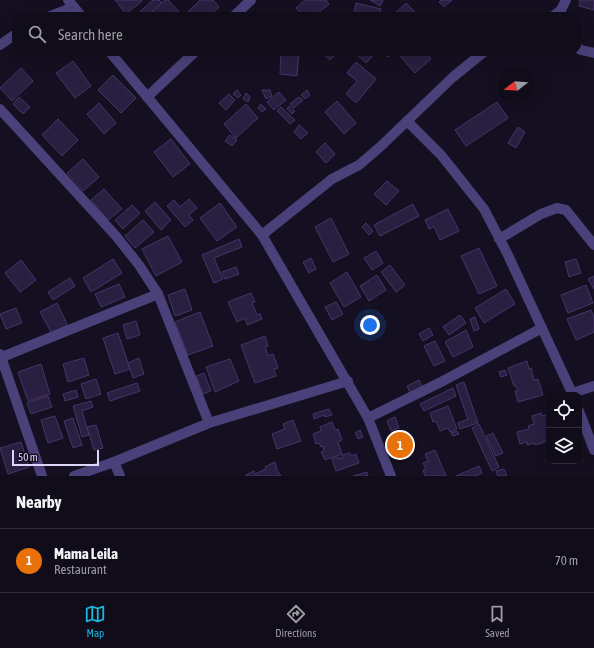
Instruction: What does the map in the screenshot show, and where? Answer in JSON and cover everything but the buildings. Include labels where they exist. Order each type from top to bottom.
[{"type":"street","points":[[238,12],[251,0]]},
{"type":"street","points":[[558,12],[566,0]]},
{"type":"street","points":[[56,12],[71,3],[78,12]]},
{"type":"street","points":[[0,45],[12,37]]},
{"type":"street","points":[[582,50],[594,53]]},
{"type":"street","points":[[113,56],[262,235],[348,381],[368,418],[391,476]]},
{"type":"street","points":[[147,97],[191,56]]},
{"type":"street","points":[[262,235],[332,179],[359,164],[380,147],[453,77],[479,56]]},
{"type":"street","points":[[0,109],[116,236],[139,265],[158,294],[209,423]]},
{"type":"street","points":[[407,121],[441,155],[484,209],[542,328],[571,392]]},
{"type":"street","points":[[499,239],[541,214],[557,208],[566,210],[594,244]]},
{"type":"street","points":[[42,476],[1,356],[158,294]]},
{"type":"street","points":[[368,418],[542,328]]},
{"type":"street","points":[[74,476],[114,462],[209,423],[348,381]]},
{"type":"street","points":[[578,392],[594,386]]},
{"type":"street","points":[[582,419],[594,450]]},
{"type":"street","points":[[114,462],[120,476]]},
{"type":"place","name":"Mama Leila","points":[[400,445]]}]
